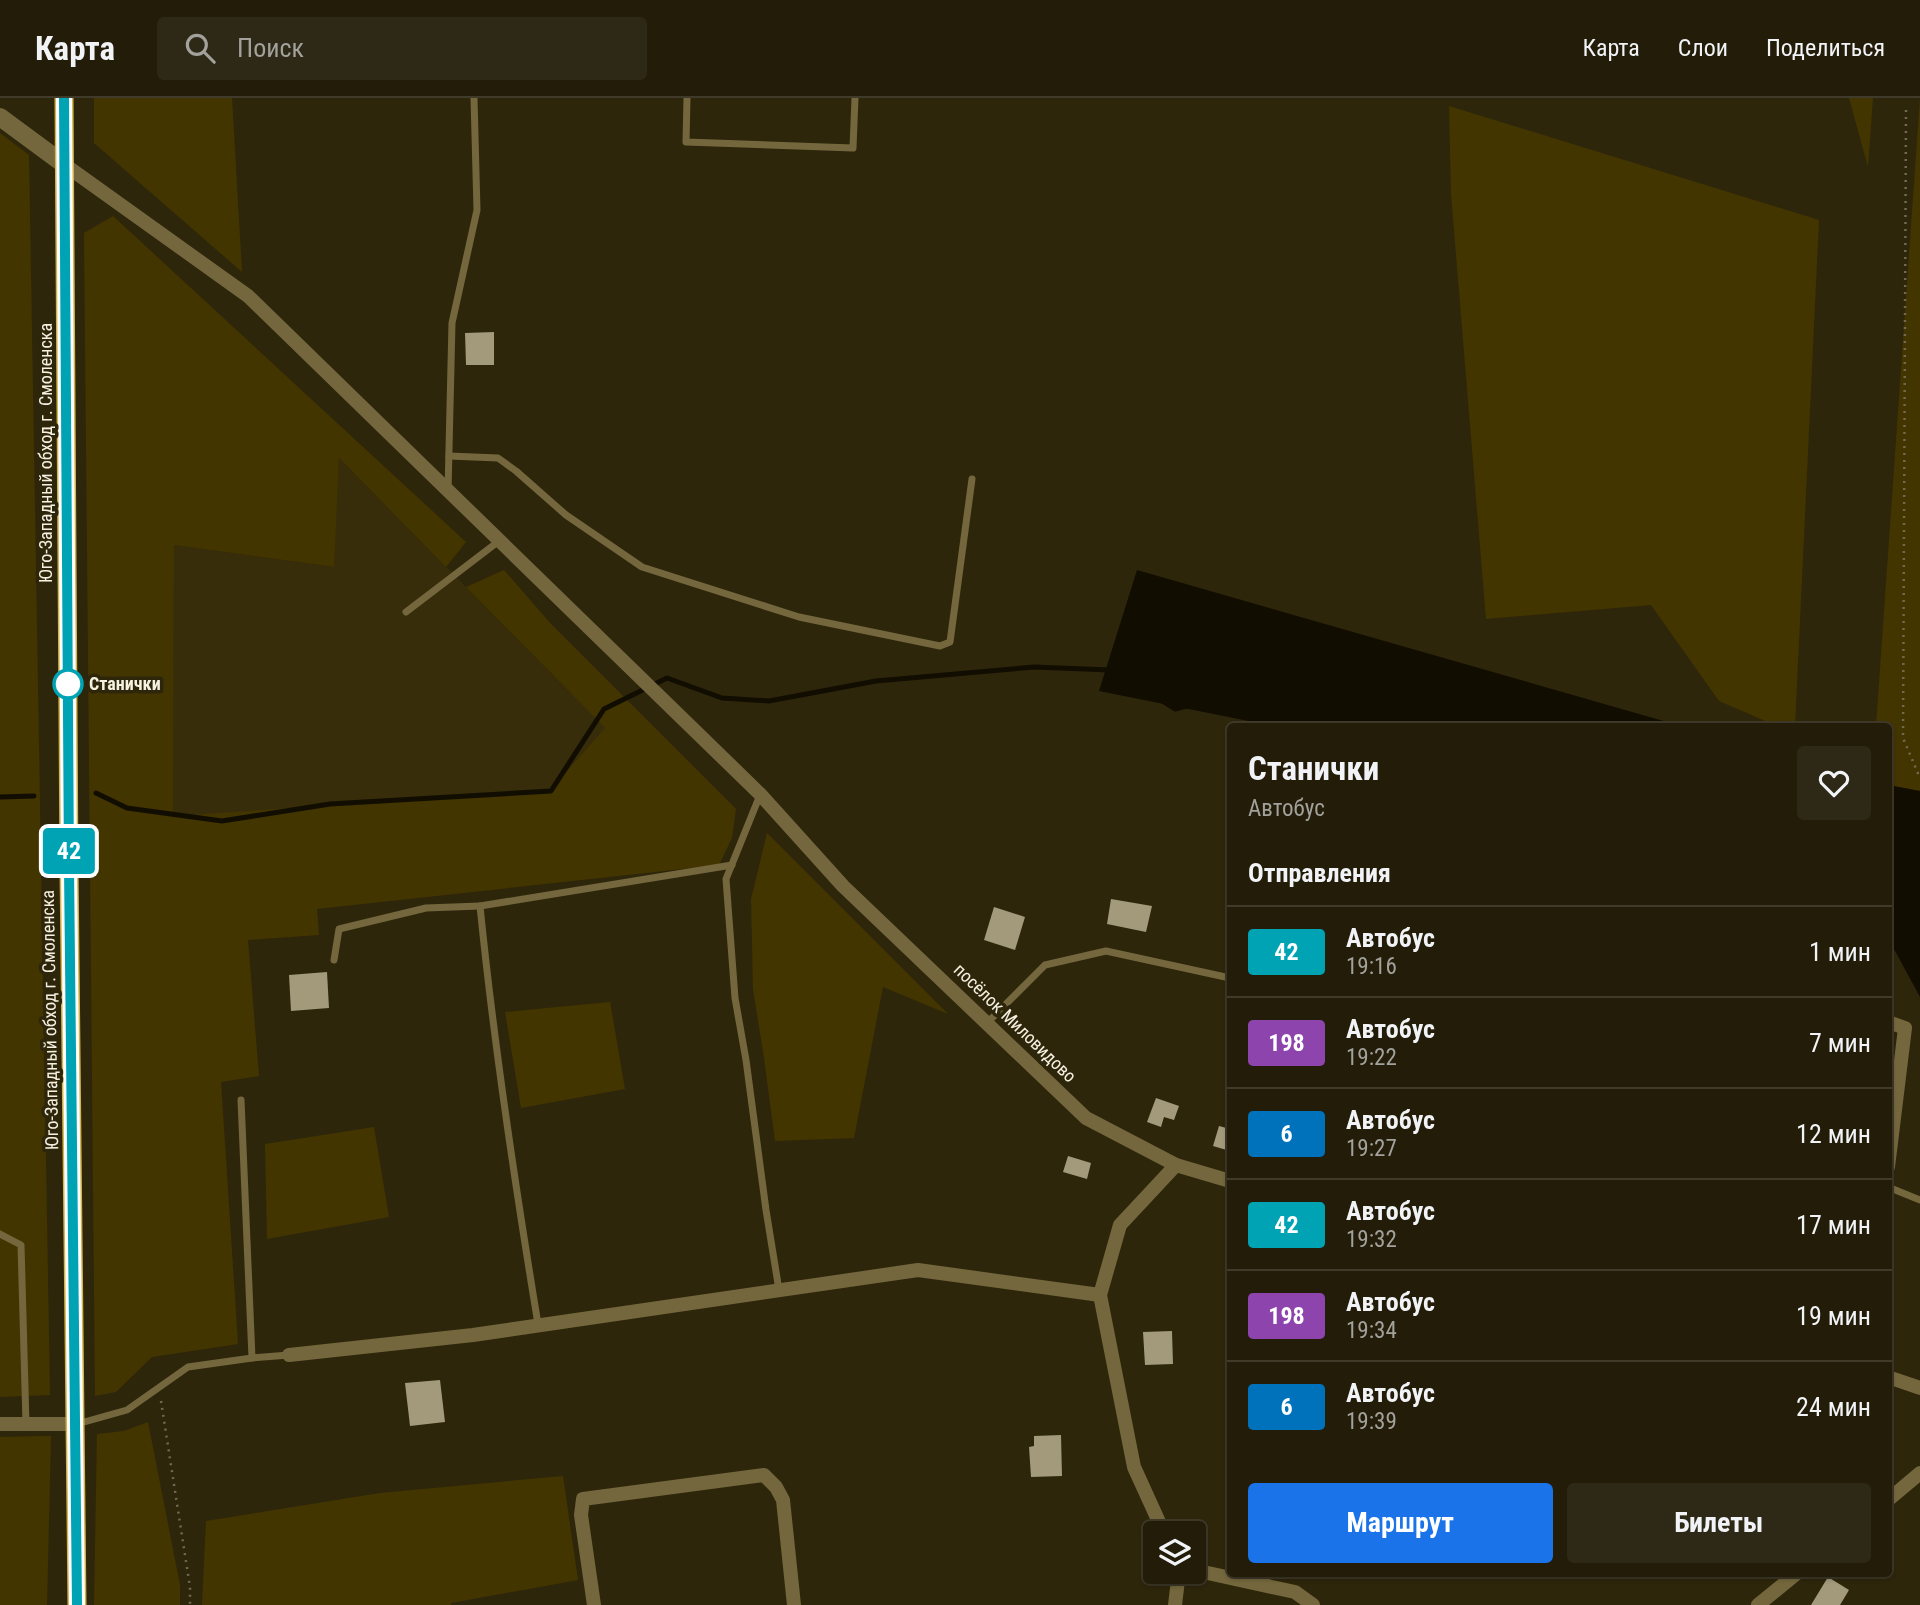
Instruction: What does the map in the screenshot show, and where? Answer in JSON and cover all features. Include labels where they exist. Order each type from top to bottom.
[{"type":"highway","name":"Юго-Западный обход г. Смоленска","points":[[64,98],[77,1605]]},
{"type":"street","points":[[0,117],[65,166]]},
{"type":"street","name":"посёлок Миловидово","points":[[65,166],[248,296],[760,794],[843,886],[1086,1118],[1176,1165],[1227,1180]]},
{"type":"street","points":[[1892,1023],[1905,1028],[1892,1134]]},
{"type":"street","points":[[1158,1521],[1133,1467],[1100,1295],[1120,1225],[1176,1165]]},
{"type":"street","points":[[289,1355],[473,1335],[918,1270],[1100,1295]]},
{"type":"street","points":[[1892,1378],[1920,1388]]},
{"type":"street","points":[[0,1424],[76,1424]]},
{"type":"street","points":[[594,1605],[581,1515],[583,1500],[764,1475],[776,1487],[783,1500],[794,1605]]},
{"type":"street","points":[[1892,1497],[1918,1478]]},
{"type":"street","points":[[1206,1573],[1295,1592],[1312,1605]]},
{"type":"street","points":[[1758,1605],[1792,1577]]},
{"type":"street","points":[[1175,1605],[1178,1584]]},
{"type":"lane","points":[[448,491],[452,323],[477,210],[474,98]]},
{"type":"lane","points":[[687,98],[686,142],[853,148],[855,98]]},
{"type":"lane","points":[[449,456],[498,457],[566,515],[642,567],[799,617],[940,646],[950,642],[972,479]]},
{"type":"lane","points":[[406,612],[499,541]]},
{"type":"lane","points":[[760,794],[726,879],[735,998],[779,1290]]},
{"type":"lane","points":[[334,960],[339,929],[426,908],[480,906],[732,865]]},
{"type":"lane","points":[[480,906],[489,1001],[537,1324]]},
{"type":"lane","points":[[987,1023],[1045,965],[1105,951],[1227,977]]},
{"type":"lane","points":[[241,1100],[252,1358]]},
{"type":"lane","points":[[1892,1189],[1920,1200]]},
{"type":"lane","points":[[0,1234],[21,1245],[26,1424]]},
{"type":"lane","points":[[76,1424],[127,1410],[188,1367],[289,1355]]},
{"type":"path","points":[[1906,110],[1903,738],[1920,778]]},
{"type":"path","points":[[159,1387],[190,1587],[190,1605]]},
{"type":"shaded area","points":[[94,98],[232,98],[242,272],[94,143]]},
{"type":"shaded area","points":[[1849,98],[1873,98],[1868,167]]},
{"type":"shaded area","points":[[1920,98],[1920,791],[1892,786],[1892,723],[1876,723]]},
{"type":"shaded area","points":[[1449,106],[1819,220],[1795,723],[1770,723],[1719,701],[1651,605],[1486,619],[1451,194]]},
{"type":"shaded area","points":[[0,133],[29,155],[50,1395],[0,1397]]},
{"type":"shaded area","points":[[113,216],[466,542],[446,567],[339,458],[334,567],[174,545],[173,816],[549,791],[605,728],[466,587],[504,570],[551,624],[736,809],[732,838],[719,865],[317,909],[319,935],[248,940],[259,1076],[221,1082],[238,1344],[152,1357],[116,1392],[95,1396],[84,233]]},
{"type":"shaded area","points":[[339,458],[605,728],[549,791],[172,817],[174,545],[333,567]]},
{"type":"shaded area","points":[[1137,570],[1671,723],[1258,723],[1099,691]]},
{"type":"shaded area","points":[[1892,786],[1920,791],[1920,997],[1892,945]]},
{"type":"shaded area","points":[[767,833],[948,1014],[883,987],[854,1138],[775,1141],[753,989],[751,899]]},
{"type":"shaded area","points":[[610,1002],[625,1089],[521,1108],[505,1012]]},
{"type":"shaded area","points":[[374,1127],[389,1217],[267,1239],[265,1144]]},
{"type":"shaded area","points":[[148,1422],[180,1585],[180,1605],[94,1605],[97,1434],[124,1431]]},
{"type":"shaded area","points":[[51,1436],[47,1605],[0,1605],[0,1437]]},
{"type":"shaded area","points":[[563,1476],[578,1580],[451,1605],[202,1605],[206,1521],[380,1493]]},
{"type":"building","points":[[494,332],[494,365],[466,365],[465,333]]},
{"type":"building","points":[[1111,899],[1152,906],[1146,932],[1107,924]]},
{"type":"building","points":[[994,907],[1025,917],[1015,950],[984,940]]},
{"type":"building","points":[[327,972],[329,1008],[291,1011],[289,975]]},
{"type":"building","points":[[1156,1098],[1179,1106],[1174,1120],[1164,1117],[1161,1127],[1147,1122]]},
{"type":"building","points":[[1219,1126],[1227,1128],[1227,1150],[1213,1146]]},
{"type":"building","points":[[1068,1156],[1091,1163],[1087,1179],[1063,1172]]},
{"type":"building","points":[[1172,1331],[1173,1364],[1145,1365],[1143,1332]]},
{"type":"building","points":[[440,1380],[445,1422],[410,1426],[405,1383]]},
{"type":"building","points":[[1061,1435],[1062,1476],[1031,1477],[1029,1447],[1034,1446],[1034,1436]]},
{"type":"building","points":[[1828,1577],[1849,1590],[1840,1605],[1811,1605]]},
{"type":"waterway","points":[[96,793],[127,808],[222,821],[330,804],[551,791],[604,709],[667,678],[722,698],[769,701],[876,681],[1034,667],[1110,670]]},
{"type":"waterway","points":[[1164,702],[1175,709],[1187,706]]},
{"type":"waterway","points":[[0,797],[34,796]]},
{"type":"bus line","name":"42","points":[[64,98],[77,1605]]},
{"type":"place","name":"Станички","points":[[68,684]]}]
